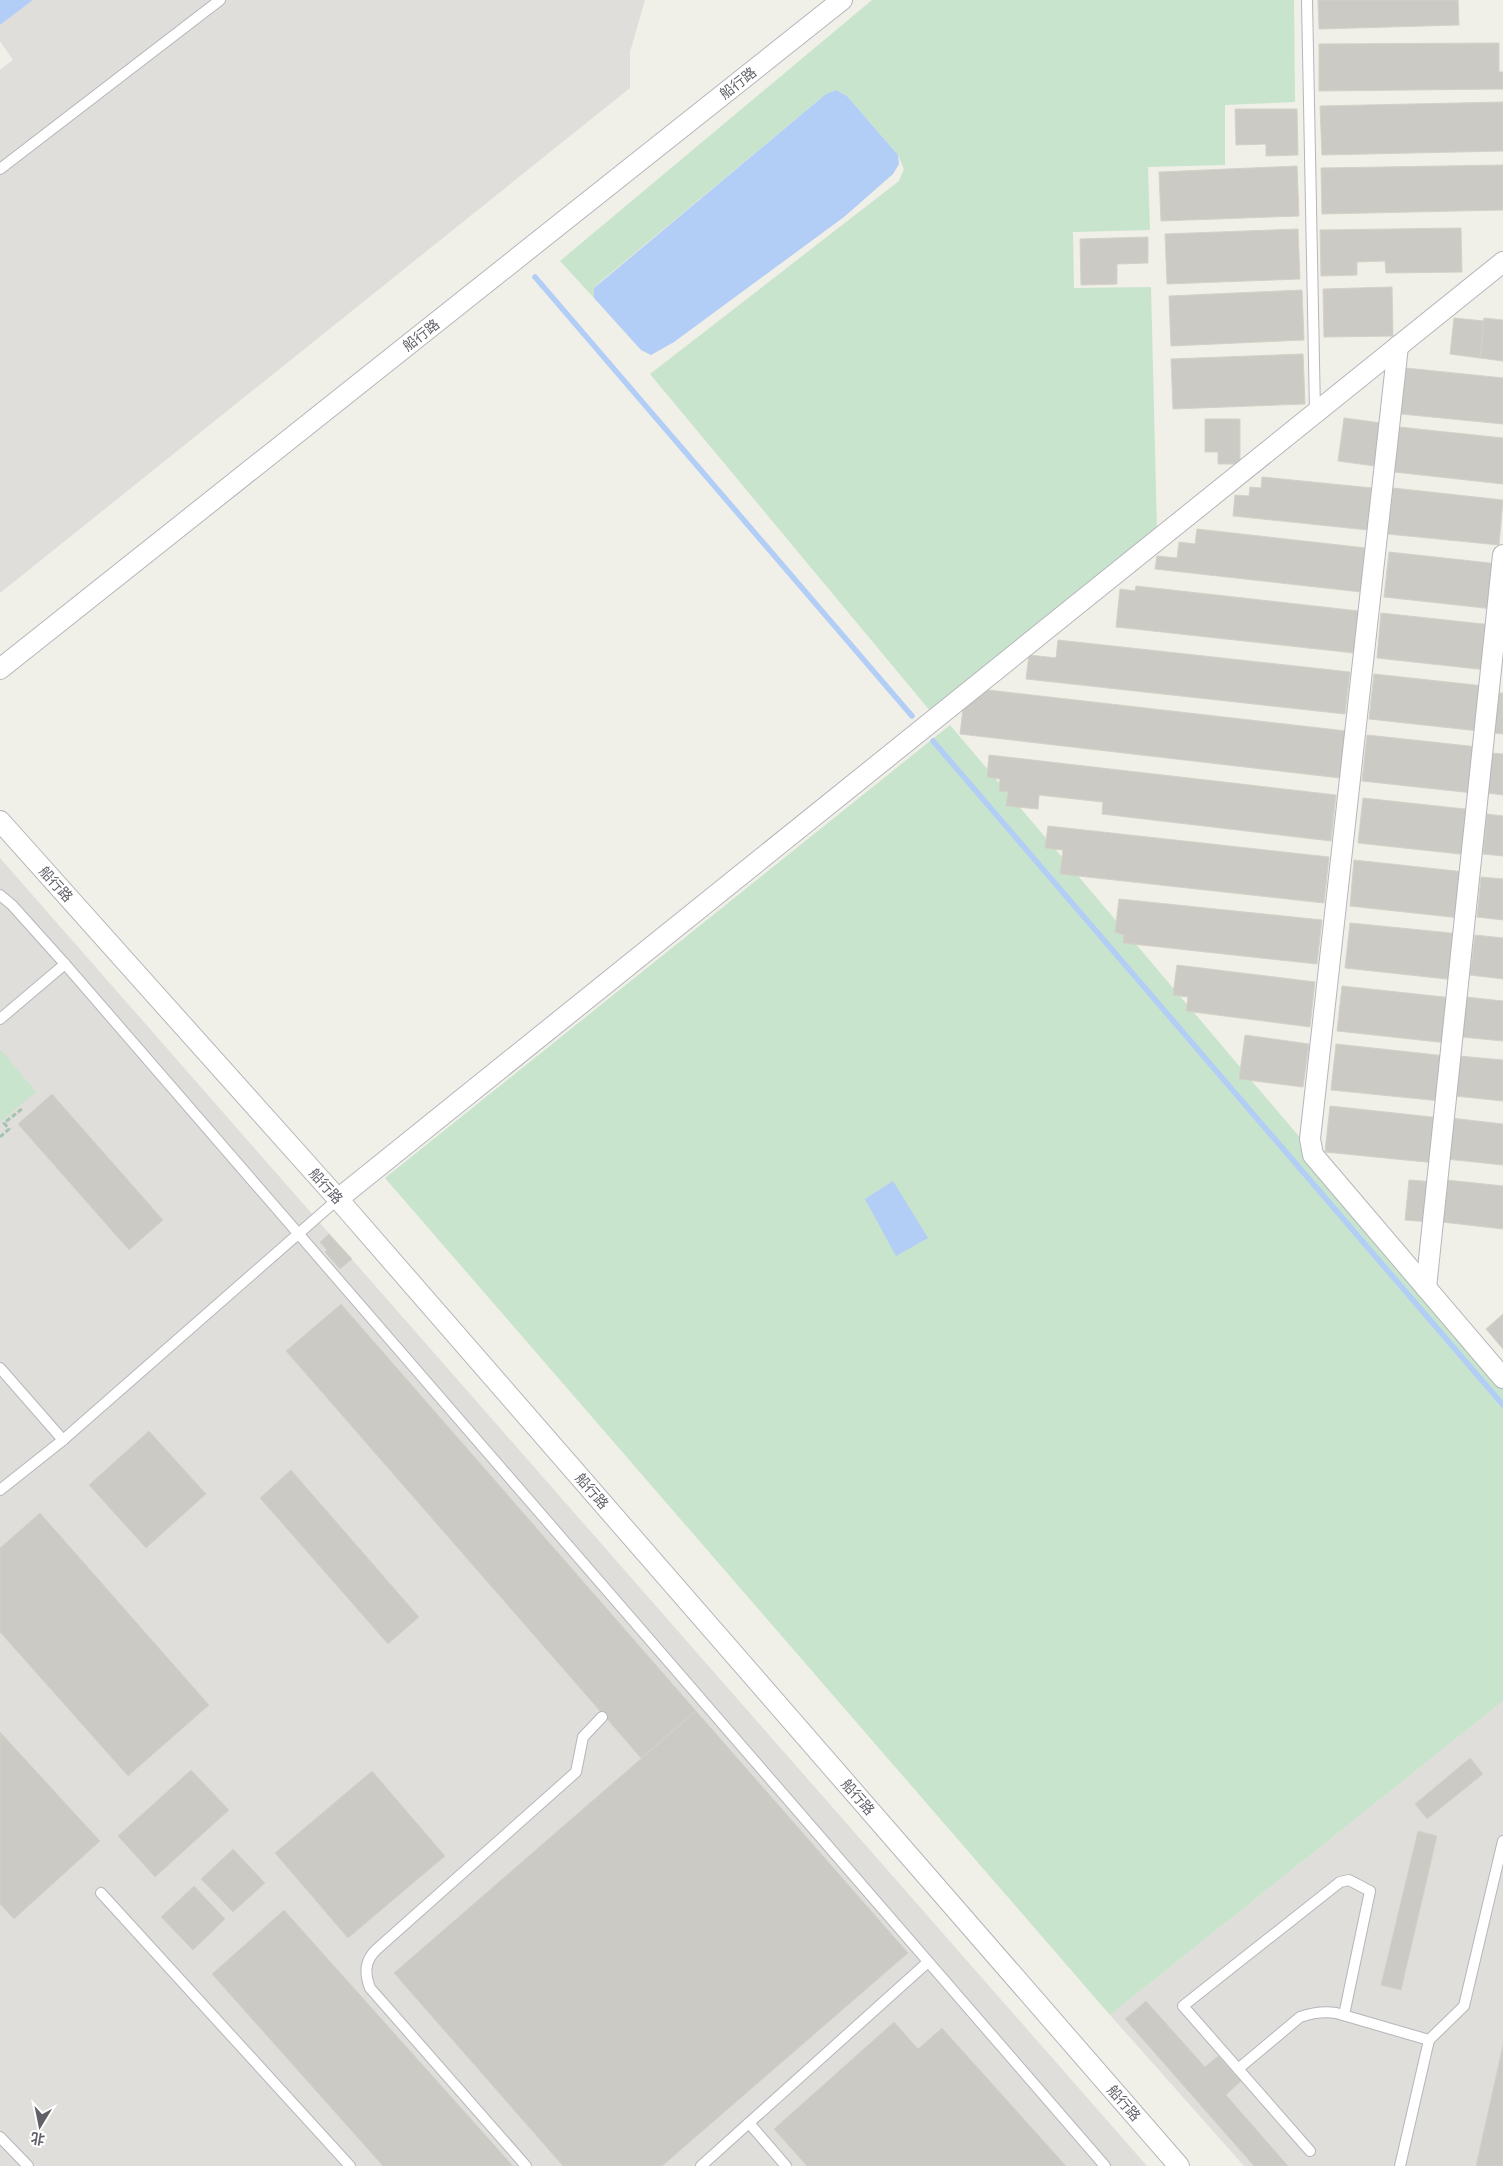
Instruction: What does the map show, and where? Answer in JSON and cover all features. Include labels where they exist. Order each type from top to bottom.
[{"type":"street","name":"船行路","points":[[0,669],[842,0]]},
{"type":"street","points":[[338,1199],[1503,262]]},
{"type":"street","points":[[1398,346],[1310,1139],[1313,1155],[1503,1378]]},
{"type":"street","points":[[1426,1288],[1503,555]]},
{"type":"street","name":"船行路","points":[[0,821],[338,1199],[1179,2166]]},
{"type":"lane","points":[[0,169],[220,0]]},
{"type":"lane","points":[[1307,0],[1315,413]]},
{"type":"lane","points":[[0,895],[12,905],[65,964],[298,1233],[666,1665],[1105,2166]]},
{"type":"lane","points":[[0,1019],[65,964]]},
{"type":"lane","points":[[0,1490],[63,1440],[338,1199]]},
{"type":"lane","points":[[0,1368],[63,1440]]},
{"type":"lane","points":[[526,2166],[370,1988],[366,1978],[366,1967],[369,1956],[576,1772],[583,1737],[602,1717]]},
{"type":"lane","points":[[1400,2166],[1429,2040],[1464,2006],[1503,1841]]},
{"type":"lane","points":[[1310,2151],[1183,2006],[1340,1882],[1349,1880],[1370,1891],[1344,2015]]},
{"type":"lane","points":[[101,1893],[350,2166]]},
{"type":"lane","points":[[701,2166],[928,1962]]},
{"type":"lane","points":[[1238,2069],[1300,2017],[1326,2012],[1344,2015],[1429,2040]]},
{"type":"lane","points":[[749,2123],[786,2166]]},
{"type":"lane","points":[[0,2137],[28,2166]]},
{"type":"path","points":[[0,1137],[10,1129],[4,1124],[23,1108]]},
{"type":"shaded area","points":[[33,0],[645,0],[630,52],[630,88],[0,593],[0,70],[13,60],[0,41],[0,25]]},
{"type":"shaded area","points":[[0,858],[1147,2166],[0,2166]]},
{"type":"shaded area","points":[[1503,1701],[1503,2166],[1244,2166],[1110,2015]]},
{"type":"green space","points":[[872,0],[1294,0],[1295,102],[1225,105],[1225,165],[1148,167],[1150,230],[1073,232],[1074,288],[1151,287],[1157,532],[931,712],[650,374],[899,181],[904,169],[898,155],[847,96],[836,90],[826,94],[600,282],[594,288],[594,298],[560,261]]},
{"type":"green space","points":[[950,725],[1503,1377],[1503,1701],[1110,2015],[385,1178]]},
{"type":"green space","points":[[0,1049],[36,1092],[0,1122]]},
{"type":"water","points":[[0,0],[33,0],[0,25]]},
{"type":"water","points":[[836,90],[847,96],[898,155],[899,164],[893,174],[844,217],[674,342],[651,355],[641,350],[594,298],[594,288],[826,94]]},
{"type":"water","points":[[893,1181],[928,1238],[896,1256],[865,1199]]},
{"type":"building","points":[[1318,0],[1458,0],[1459,25],[1319,29]]},
{"type":"building","points":[[1499,43],[1499,72],[1503,72],[1503,89],[1319,91],[1319,44]]},
{"type":"building","points":[[1503,102],[1503,151],[1322,155],[1320,106]]},
{"type":"building","points":[[1235,109],[1297,109],[1298,155],[1266,156],[1266,144],[1236,145]]},
{"type":"building","points":[[1503,165],[1503,210],[1322,214],[1321,168]]},
{"type":"building","points":[[1297,166],[1299,216],[1161,221],[1159,172]]},
{"type":"building","points":[[1461,228],[1462,272],[1386,273],[1385,261],[1357,262],[1357,275],[1321,276],[1320,230]]},
{"type":"building","points":[[1298,229],[1300,279],[1167,284],[1165,234]]},
{"type":"building","points":[[1148,237],[1148,263],[1117,264],[1117,284],[1081,285],[1080,239]]},
{"type":"building","points":[[1392,287],[1393,336],[1324,337],[1323,289]]},
{"type":"building","points":[[1302,290],[1304,340],[1171,346],[1169,296]]},
{"type":"building","points":[[1454,318],[1484,321],[1480,358],[1450,354]]},
{"type":"building","points":[[1484,318],[1503,320],[1503,361],[1480,358]]},
{"type":"building","points":[[1303,354],[1305,404],[1173,409],[1171,359]]},
{"type":"building","points":[[1406,368],[1503,378],[1503,424],[1401,414]]},
{"type":"building","points":[[1344,418],[1381,423],[1375,466],[1338,461]]},
{"type":"building","points":[[1205,419],[1240,419],[1240,464],[1218,464],[1218,452],[1205,452]]},
{"type":"building","points":[[1399,427],[1503,438],[1503,484],[1394,472]]},
{"type":"building","points":[[1262,477],[1372,488],[1368,530],[1233,516],[1235,495],[1249,496],[1250,487],[1261,488]]},
{"type":"building","points":[[1393,488],[1503,500],[1499,545],[1388,534]]},
{"type":"building","points":[[1197,529],[1366,548],[1361,592],[1155,569],[1157,556],[1177,558],[1179,542],[1195,544]]},
{"type":"building","points":[[1389,552],[1499,564],[1494,609],[1384,597]]},
{"type":"building","points":[[1136,586],[1359,611],[1354,653],[1116,627],[1120,589],[1135,591]]},
{"type":"building","points":[[1381,613],[1492,625],[1487,670],[1377,658]]},
{"type":"building","points":[[1058,640],[1350,672],[1345,714],[1026,679],[1029,655],[1056,658]]},
{"type":"building","points":[[1374,674],[1484,686],[1479,731],[1369,719]]},
{"type":"building","points":[[988,690],[1346,731],[1340,778],[960,734],[963,709]]},
{"type":"building","points":[[1498,693],[1503,693],[1503,734],[1494,733]]},
{"type":"building","points":[[1367,735],[1478,747],[1473,793],[1362,781]]},
{"type":"building","points":[[1492,753],[1503,754],[1503,795],[1487,793]]},
{"type":"building","points":[[989,755],[1336,795],[1331,841],[1102,814],[1103,802],[1039,795],[1038,809],[1006,806],[1008,792],[999,791],[1000,779],[987,777]]},
{"type":"building","points":[[1363,798],[1474,810],[1469,855],[1358,843]]},
{"type":"building","points":[[1487,814],[1503,816],[1503,856],[1483,854]]},
{"type":"building","points":[[1048,826],[1329,857],[1324,903],[1060,874],[1063,850],[1045,848]]},
{"type":"building","points":[[1354,860],[1465,872],[1460,918],[1350,906]]},
{"type":"building","points":[[1481,877],[1503,879],[1503,920],[1477,917]]},
{"type":"building","points":[[1119,899],[1322,920],[1317,964],[1123,943],[1124,935],[1115,932]]},
{"type":"building","points":[[1350,923],[1461,934],[1456,980],[1345,968]]},
{"type":"building","points":[[1475,935],[1503,938],[1503,979],[1470,975]]},
{"type":"building","points":[[1177,965],[1315,982],[1310,1027],[1186,1011],[1188,997],[1173,995]]},
{"type":"building","points":[[1342,986],[1453,998],[1448,1043],[1337,1031]]},
{"type":"building","points":[[1466,997],[1503,1001],[1503,1041],[1462,1037]]},
{"type":"building","points":[[1245,1035],[1309,1044],[1303,1087],[1239,1079]]},
{"type":"building","points":[[1336,1044],[1446,1056],[1441,1101],[1331,1090]]},
{"type":"building","points":[[1459,1056],[1503,1060],[1503,1101],[1455,1096]]},
{"type":"building","points":[[52,1094],[163,1220],[129,1250],[18,1124]]},
{"type":"building","points":[[1330,1106],[1441,1118],[1436,1163],[1325,1152]]},
{"type":"building","points":[[1451,1118],[1503,1124],[1503,1165],[1446,1159]]},
{"type":"building","points":[[1409,1180],[1435,1182],[1431,1222],[1405,1220]]},
{"type":"building","points":[[1447,1180],[1503,1186],[1503,1229],[1442,1222]]},
{"type":"building","points":[[329,1234],[352,1259],[340,1269],[325,1252],[327,1250],[320,1242]]},
{"type":"building","points":[[341,1304],[696,1711],[641,1758],[286,1351]]},
{"type":"building","points":[[1503,1314],[1503,1349],[1486,1329]]},
{"type":"building","points":[[149,1431],[206,1494],[146,1548],[89,1485]]},
{"type":"building","points":[[291,1470],[419,1617],[388,1644],[260,1498]]},
{"type":"building","points":[[40,1513],[209,1705],[128,1776],[0,1632],[0,1548]]},
{"type":"building","points":[[696,1711],[908,1953],[662,2166],[563,2166],[394,1973]]},
{"type":"building","points":[[0,1732],[100,1841],[14,1919],[0,1904]]},
{"type":"building","points":[[1470,1758],[1483,1774],[1427,1819],[1415,1804]]},
{"type":"building","points":[[191,1770],[229,1810],[155,1877],[118,1836]]},
{"type":"building","points":[[372,1771],[445,1856],[348,1938],[275,1853]]},
{"type":"building","points":[[1418,1831],[1437,1836],[1401,1990],[1381,1985]]},
{"type":"building","points":[[233,1849],[265,1883],[233,1912],[201,1879]]},
{"type":"building","points":[[194,1886],[225,1919],[193,1950],[161,1917]]},
{"type":"building","points":[[284,1910],[513,2166],[383,2166],[212,1974]]},
{"type":"building","points":[[1146,2001],[1205,2067],[1218,2056],[1241,2081],[1226,2095],[1288,2166],[1254,2166],[1125,2019]]},
{"type":"building","points":[[894,2022],[918,2049],[942,2028],[1066,2166],[807,2166],[774,2129]]},
{"type":"building","points":[[1503,2045],[1503,2166],[1476,2166]]},
{"type":"waterway","points":[[535,277],[912,716]]},
{"type":"waterway","points":[[933,741],[1503,1405]]}]
